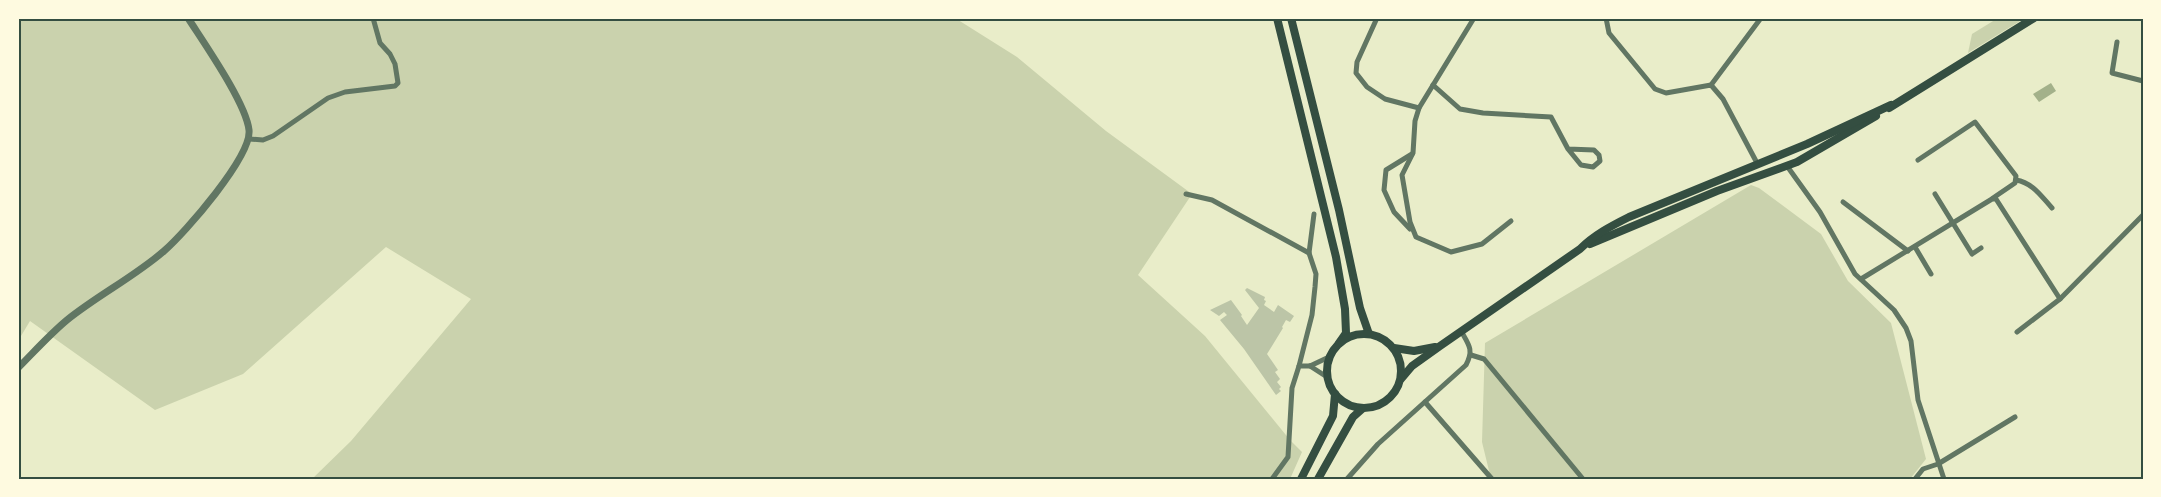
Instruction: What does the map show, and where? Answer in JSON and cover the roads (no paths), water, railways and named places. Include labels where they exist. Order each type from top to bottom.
[{"type":"main road","points":[[1277,18],[1336,257],[1345,309],[1346,333],[1329,357],[1327,377],[1335,394],[1347,404],[1362,409],[1387,401],[1398,388],[1401,379],[1401,363],[1394,348],[1383,338],[1369,334],[1353,335],[1339,343]]},
{"type":"main road","points":[[1291,18],[1339,210],[1360,308],[1369,334]]},
{"type":"main road","points":[[1580,249],[1650,218],[1797,162],[1854,130],[2034,18]]},
{"type":"main road","points":[[1401,379],[1413,366],[1440,346],[1580,249],[1590,239],[1629,217],[1793,149],[1891,105]]},
{"type":"main road","points":[[1793,149],[1799,156],[1797,162]]},
{"type":"main road","points":[[1756,164],[1755,171],[1761,175]]},
{"type":"main road","points":[[1394,348],[1414,351],[1440,346]]},
{"type":"main road","points":[[1301,479],[1333,417],[1335,394]]},
{"type":"main road","points":[[1318,479],[1353,417],[1362,409]]},
{"type":"street","points":[[18,369],[67,320],[149,262],[178,237],[244,154],[249,140],[248,123],[239,101],[188,18]]},
{"type":"street","points":[[249,140],[263,140],[273,136],[328,98],[345,92],[395,86],[398,83],[394,64],[390,54],[380,43],[373,18]]},
{"type":"street","points":[[1377,18],[1357,62],[1356,74],[1366,87],[1385,99],[1419,108]]},
{"type":"street","points":[[1414,233],[1402,175],[1413,153],[1415,121],[1419,108],[1474,18]]},
{"type":"street","points":[[1606,18],[1609,33],[1654,89],[1666,93],[1711,85],[1761,18]]},
{"type":"street","points":[[2117,42],[2112,73],[2143,81]]},
{"type":"street","points":[[1433,85],[1460,109],[1484,113],[1551,117],[1568,149],[1581,165],[1593,167],[1600,161],[1599,155],[1594,150],[1568,149]]},
{"type":"street","points":[[1711,85],[1723,99],[1756,164]]},
{"type":"street","points":[[1918,160],[1975,122],[2012,171],[2016,180]]},
{"type":"street","points":[[1413,153],[1386,170],[1384,190],[1394,212],[1416,237],[1451,252],[1482,244],[1512,222]]},
{"type":"street","points":[[1787,166],[1820,212],[1855,274],[1894,310],[1911,341],[1918,400],[1944,479]]},
{"type":"street","points":[[1861,279],[1992,199],[2016,180]]},
{"type":"street","points":[[2016,180],[2025,181],[2052,208]]},
{"type":"street","points":[[1186,194],[1212,200],[1309,253]]},
{"type":"street","points":[[1935,194],[1972,254],[1981,248]]},
{"type":"street","points":[[1992,199],[2001,203],[2060,298]]},
{"type":"street","points":[[1843,202],[1908,251]]},
{"type":"street","points":[[1272,479],[1288,457],[1292,388],[1312,315],[1316,274],[1309,253],[1314,214]]},
{"type":"street","points":[[2017,332],[2060,298],[2143,215]]},
{"type":"street","points":[[1915,247],[1931,274]]},
{"type":"street","points":[[1347,479],[1378,444],[1466,365],[1471,355],[1461,331]]},
{"type":"street","points":[[1471,355],[1484,359],[1583,479]]},
{"type":"street","points":[[1299,366],[1310,366],[1329,357]]},
{"type":"street","points":[[1310,366],[1327,377]]},
{"type":"street","points":[[1425,402],[1492,479]]},
{"type":"street","points":[[1915,479],[1923,469],[1938,464],[2015,417]]}]
